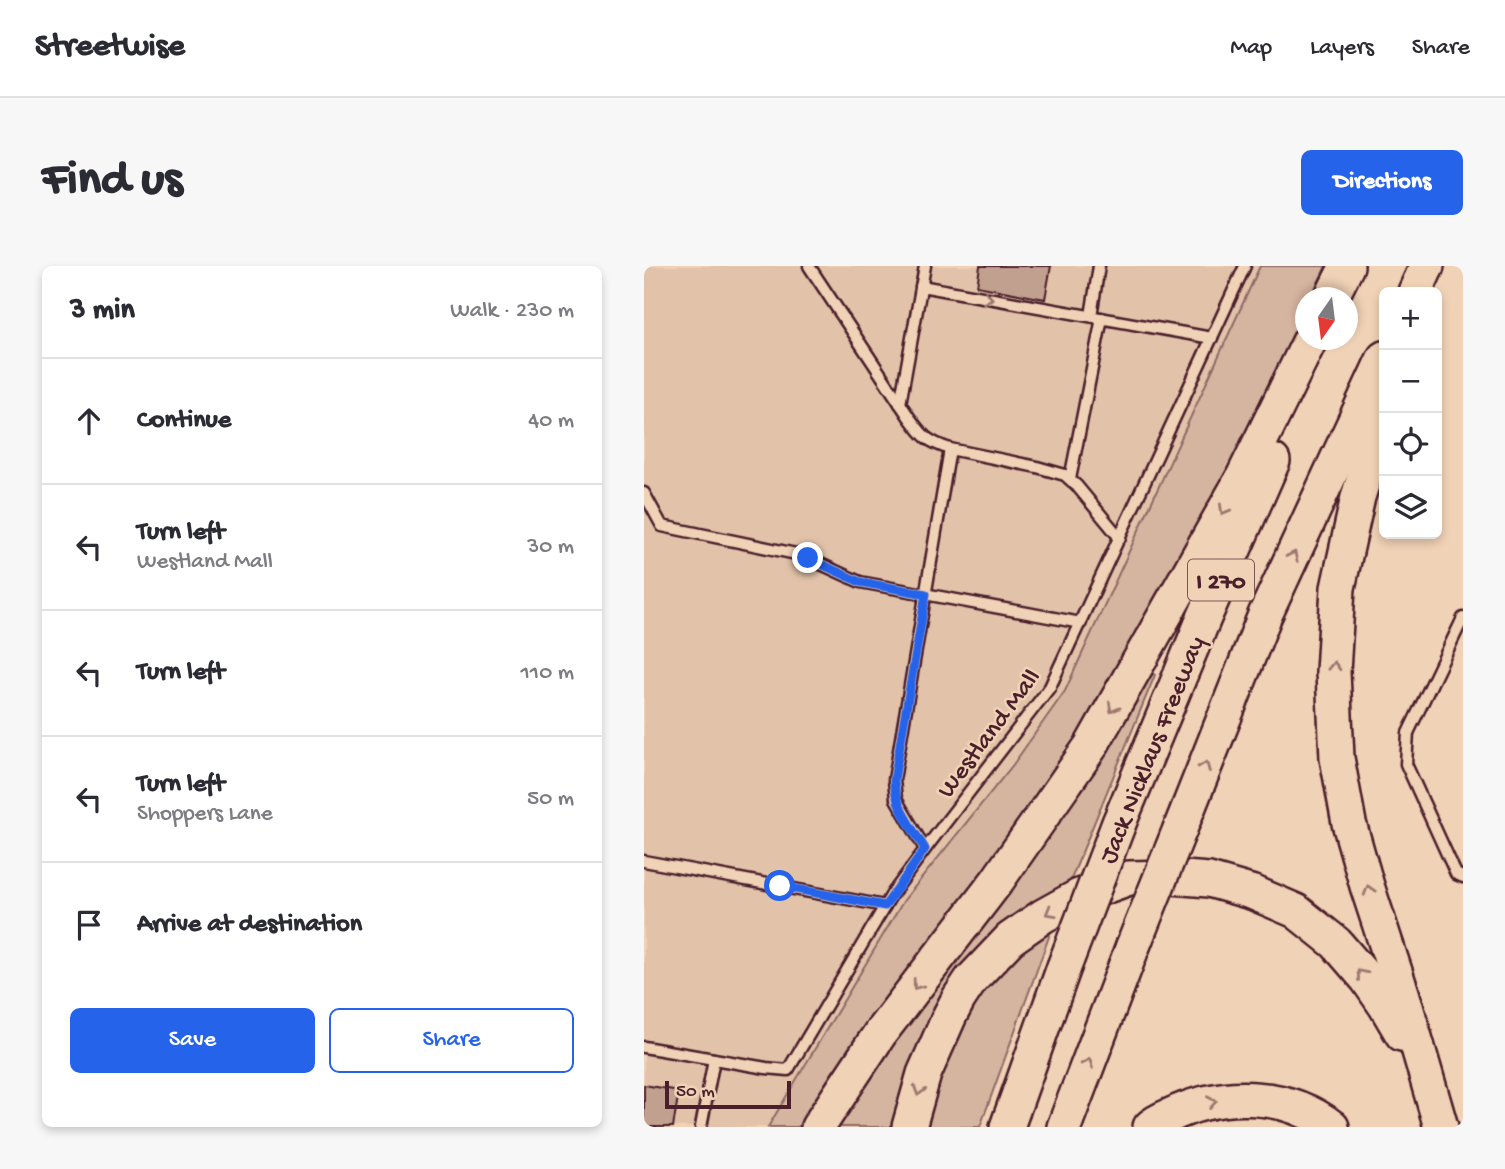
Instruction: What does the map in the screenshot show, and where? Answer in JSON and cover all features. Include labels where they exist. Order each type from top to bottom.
[{"type":"highway","points":[[1336,287],[1347,266]]},
{"type":"highway","points":[[1348,287],[1357,266]]},
{"type":"highway","points":[[1417,287],[1427,266]]},
{"type":"highway","points":[[1439,287],[1448,266]]},
{"type":"highway","points":[[818,1127],[881,1032],[997,881],[1091,746],[1242,479],[1305,350]]},
{"type":"highway","name":"Jack Nicklaus Freeway","points":[[1007,1127],[1119,822],[1204,618],[1322,350]]},
{"type":"highway","name":"I 270","points":[[1064,1127],[1265,615],[1379,369]]},
{"type":"highway","points":[[1379,431],[1358,497],[1338,588],[1333,672],[1337,758],[1349,823],[1441,1127]]},
{"type":"highway","points":[[909,1127],[925,1074],[950,1015],[971,980],[1010,939],[1043,916],[1079,896],[1129,878],[1209,880],[1254,892],[1296,911],[1336,943],[1367,979],[1425,1072]]},
{"type":"highway","points":[[1150,1127],[1184,1109],[1203,1103],[1247,1098],[1278,1102],[1303,1111],[1332,1127]]},
{"type":"lane","points":[[809,266],[924,437],[950,449],[1065,475],[1120,538]]},
{"type":"lane","points":[[900,404],[925,266]]},
{"type":"lane","points":[[1091,316],[1098,266]]},
{"type":"lane","name":"Westland Mall","points":[[644,1047],[788,1070],[885,906],[925,849],[1050,687],[1245,266]]},
{"type":"lane","points":[[921,286],[1212,338]]},
{"type":"lane","points":[[1070,479],[1102,318]]},
{"type":"lane","points":[[925,849],[896,799],[894,780],[950,449]]},
{"type":"lane","points":[[644,493],[662,526],[801,555],[860,582],[1080,623]]},
{"type":"lane","points":[[1463,618],[1408,733],[1406,764],[1457,874],[1463,877]]},
{"type":"lane","points":[[644,861],[885,906]]},
{"type":"lane","points":[[701,1127],[714,1059]]},
{"type":"shaded area","points":[[644,266],[1260,266],[1065,691],[1012,766],[904,900],[768,1127],[644,1127]]},
{"type":"shaded area","points":[[1260,266],[1326,266],[1316,287],[1295,287],[1295,330],[1170,590],[1081,751],[832,1073],[798,1127],[768,1127],[904,900],[1012,766],[1065,691]]},
{"type":"shaded area","points":[[1149,672],[1155,675],[1067,889],[1023,913],[896,1127],[838,1127],[902,1026],[1085,786],[1114,739]]},
{"type":"shaded area","points":[[1055,920],[980,1127],[918,1127],[933,1075],[987,973]]},
{"type":"building","points":[[980,266],[1051,266],[1045,299],[977,286]]},
{"type":"building","points":[[644,1085],[679,1091],[673,1127],[644,1127]]},
{"type":"route","points":[[780,886],[885,906],[925,849],[896,799],[894,780],[926,594],[860,582],[808,558]]}]
